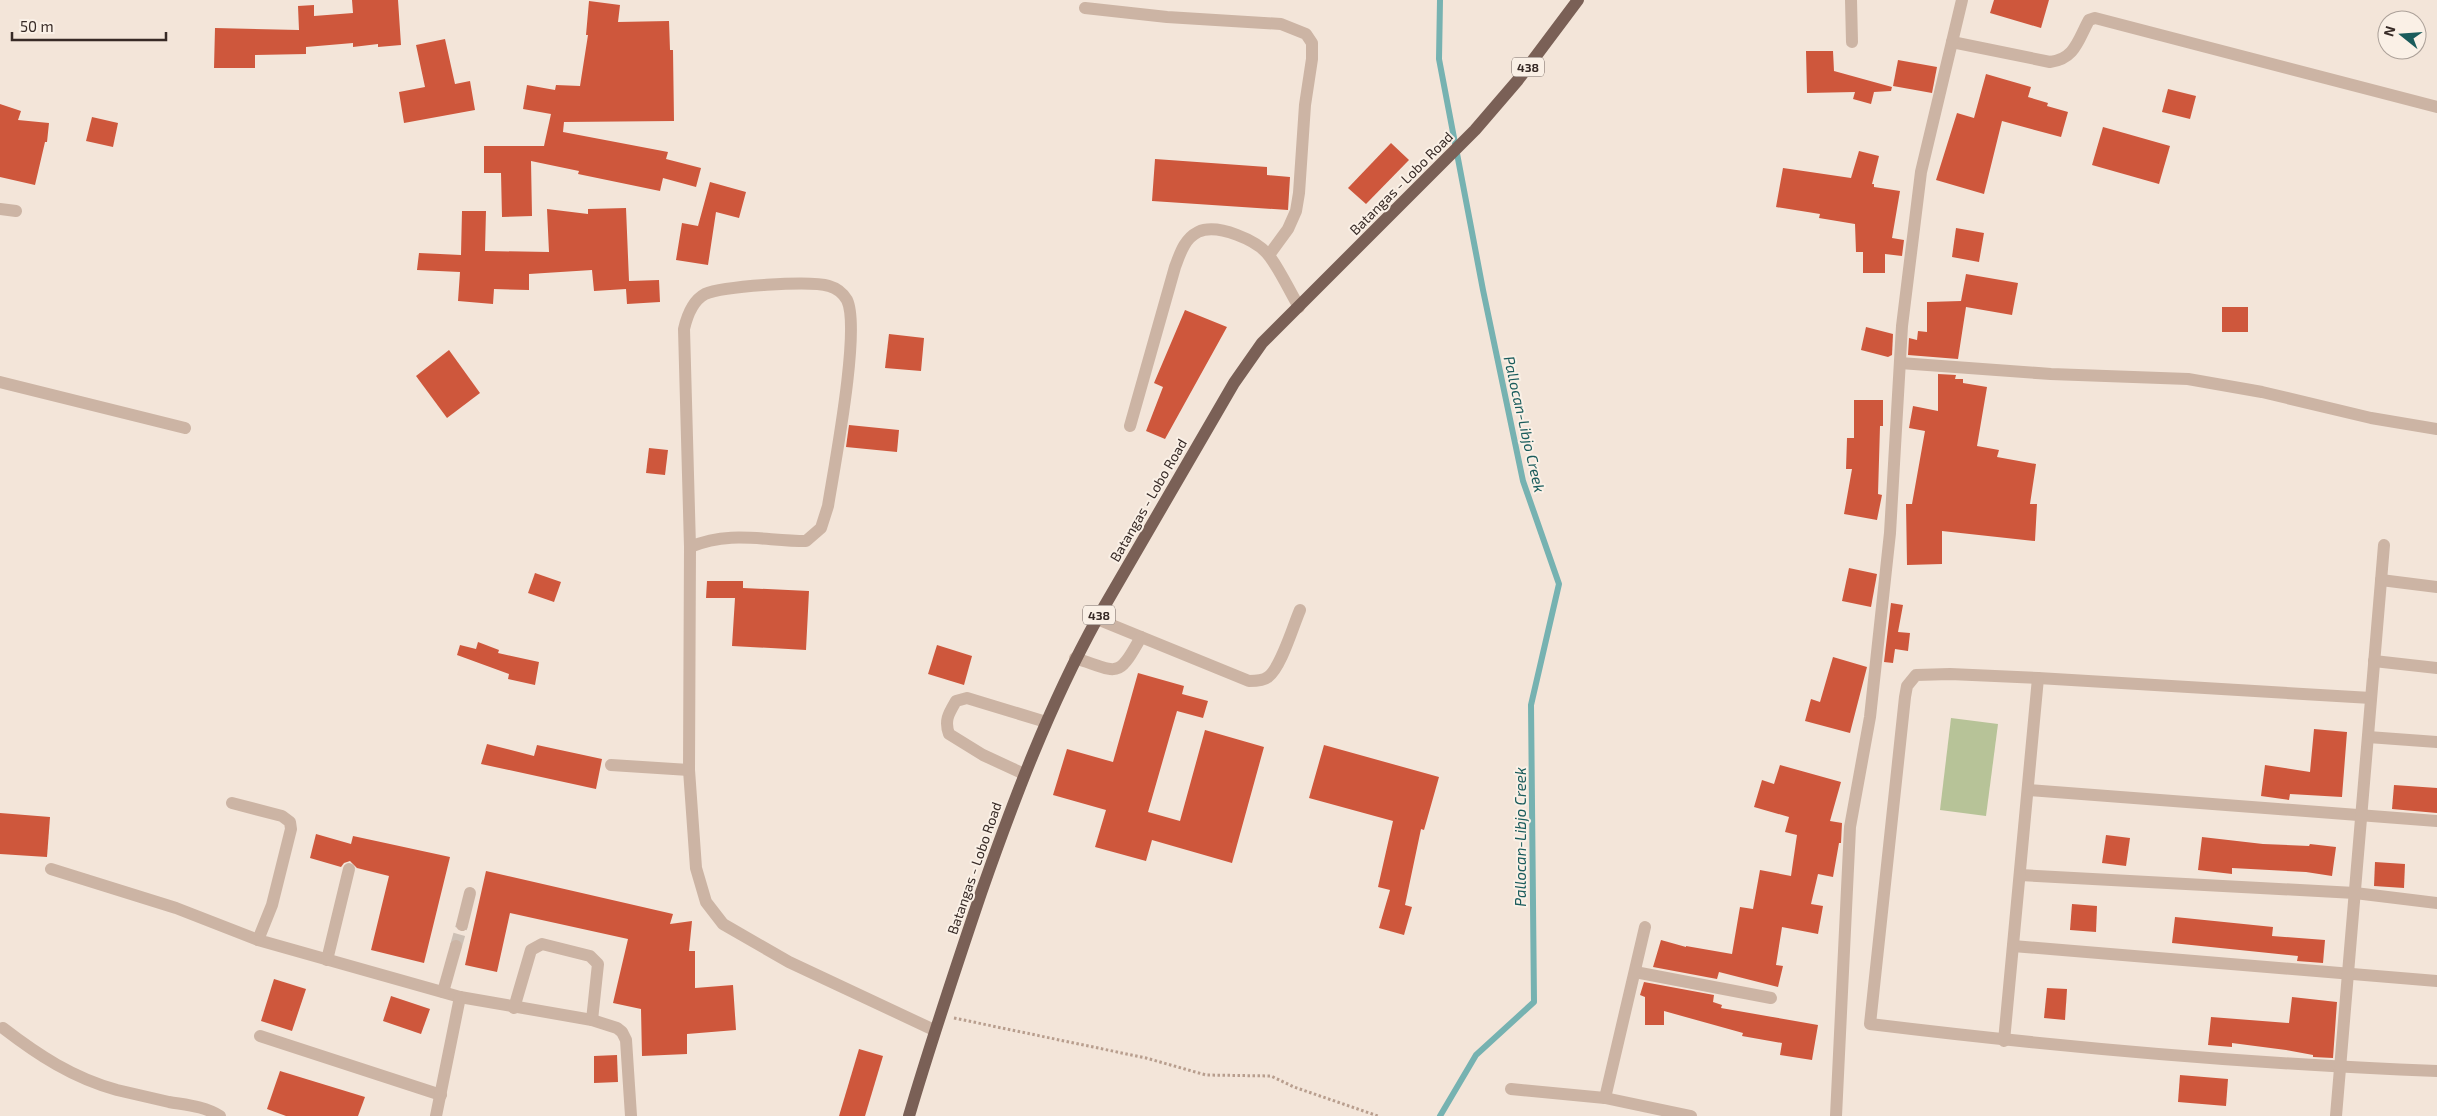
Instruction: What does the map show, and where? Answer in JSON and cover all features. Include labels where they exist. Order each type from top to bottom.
[{"type":"main road","name":"Batangas - Lobo Road","points":[[909,1116],[939,1014],[1024,774],[1046,722],[1075,658],[1234,383],[1262,343],[1474,130],[1518,80],[1578,0]]},
{"type":"street","points":[[1851,0],[1852,42]]},
{"type":"street","points":[[1836,1116],[1850,827],[1870,717],[1890,533],[1902,326],[1921,172],[1952,42],[1958,1]]},
{"type":"street","points":[[1085,8],[1167,17],[1280,24],[1306,34],[1312,44],[1312,59],[1305,104],[1296,211],[1288,229],[1269,255]]},
{"type":"street","points":[[1952,42],[2050,62],[2061,61],[2070,55],[2089,20],[2095,18],[2437,107]]},
{"type":"street","points":[[0,209],[16,211]]},
{"type":"street","points":[[1130,426],[1175,267],[1185,242],[1198,232],[1218,230],[1236,233],[1269,255],[1299,307]]},
{"type":"street","points":[[690,547],[708,539],[730,536],[806,541],[821,528],[828,506],[851,349],[852,316],[847,300],[840,292],[829,286],[787,282],[705,294],[694,304],[687,316],[684,329],[690,547],[689,770],[696,868],[706,902],[723,924],[829,982],[934,1030]]},
{"type":"street","points":[[1900,363],[2051,374],[2188,379],[2262,392],[2371,418],[2437,429]]},
{"type":"street","points":[[0,382],[185,428]]},
{"type":"street","points":[[2336,1116],[2384,545]]},
{"type":"street","points":[[2380,580],[2437,587]]},
{"type":"street","points":[[1097,619],[1249,681],[1268,678],[1275,669],[1300,610]]},
{"type":"street","points":[[1075,658],[1112,670],[1119,669],[1127,662],[1141,637]]},
{"type":"street","points":[[2374,661],[2437,668]]},
{"type":"street","points":[[2371,698],[2038,678],[1928,674],[1916,676],[1907,686],[1870,1024],[2004,1041],[2340,1068],[2437,1071]]},
{"type":"street","points":[[2004,1041],[2038,678]]},
{"type":"street","points":[[1024,774],[983,755],[949,734],[946,726],[948,714],[956,701],[967,698],[1046,722]]},
{"type":"street","points":[[2368,737],[2437,742]]},
{"type":"street","points":[[611,766],[689,770]]},
{"type":"street","points":[[2028,790],[2361,814],[2437,822]]},
{"type":"street","points":[[232,803],[282,816],[290,822],[291,829],[272,905],[258,940]]},
{"type":"street","points":[[51,869],[176,908],[258,940],[327,960],[460,997],[514,1008],[592,1020],[617,1028],[622,1032],[626,1040],[631,1116]]},
{"type":"street","points":[[327,960],[349,869]]},
{"type":"street","points":[[2020,875],[2355,892],[2437,903]]},
{"type":"street","points":[[462,926],[470,893]]},
{"type":"street","points":[[1606,1098],[1645,927]]},
{"type":"street","points":[[514,1008],[528,955],[531,950],[542,944],[590,956],[595,959],[598,964],[592,1020]]},
{"type":"street","points":[[444,992],[456,946]]},
{"type":"street","points":[[2013,946],[2437,981]]},
{"type":"street","points":[[1635,972],[1771,998]]},
{"type":"street","points":[[436,1116],[460,997]]},
{"type":"street","points":[[3,1028],[43,1058],[78,1076],[114,1089],[192,1105],[212,1111],[220,1116]]},
{"type":"street","points":[[260,1036],[441,1095]]},
{"type":"street","points":[[1511,1089],[1606,1098],[1690,1116]]},
{"type":"path","points":[[939,1014],[1146,1058],[1206,1075],[1271,1076],[1378,1116]]},
{"type":"green space","points":[[1951,718],[1998,724],[1986,816],[1940,810]]},
{"type":"building","points":[[352,0],[398,0],[401,45],[378,47],[378,44],[353,47],[353,43],[306,47],[306,54],[255,55],[255,68],[214,68],[215,28],[299,30],[298,6],[314,5],[314,16],[353,13]]},
{"type":"building","points":[[1994,0],[2049,0],[2041,28],[1990,13]]},
{"type":"building","points":[[589,1],[620,5],[618,22],[669,21],[670,50],[673,50],[674,121],[564,122],[563,132],[668,152],[666,159],[701,168],[696,187],[663,178],[660,191],[578,174],[579,171],[531,161],[532,216],[502,217],[501,173],[484,173],[484,146],[544,146],[551,114],[523,109],[527,85],[555,90],[556,85],[580,86],[588,35],[586,35]]},
{"type":"building","points":[[445,39],[455,84],[470,81],[475,110],[404,123],[399,92],[425,87],[416,45]]},
{"type":"building","points":[[1806,51],[1833,51],[1834,71],[1892,87],[1891,91],[1874,92],[1871,104],[1853,99],[1855,92],[1807,93]]},
{"type":"building","points":[[1898,60],[1937,67],[1932,93],[1893,86]]},
{"type":"building","points":[[1986,74],[2031,87],[2028,97],[2048,103],[2047,106],[2068,112],[2061,137],[2002,121],[1984,194],[1936,180],[1957,113],[1974,118]]},
{"type":"building","points":[[2168,89],[2196,96],[2190,119],[2162,112]]},
{"type":"building","points":[[0,104],[21,111],[18,120],[49,123],[47,142],[45,142],[35,185],[0,177]]},
{"type":"building","points":[[92,117],[118,123],[113,147],[86,141]]},
{"type":"building","points":[[2103,127],[2170,146],[2159,184],[2092,165]]},
{"type":"building","points":[[1391,143],[1409,160],[1366,204],[1348,188]]},
{"type":"building","points":[[1859,151],[1879,156],[1872,184],[1874,184],[1874,187],[1900,191],[1892,238],[1904,240],[1902,256],[1885,254],[1885,273],[1863,273],[1863,252],[1856,252],[1855,224],[1819,218],[1820,214],[1776,207],[1783,168],[1851,178]]},
{"type":"building","points":[[1155,159],[1267,167],[1267,175],[1290,177],[1288,210],[1152,201]]},
{"type":"building","points":[[710,182],[746,192],[739,218],[716,212],[708,265],[676,260],[682,223],[698,226]]},
{"type":"building","points":[[626,208],[629,281],[659,280],[660,302],[627,304],[626,289],[594,291],[592,270],[529,274],[529,290],[494,289],[493,304],[458,301],[460,272],[417,270],[419,253],[461,255],[462,211],[486,211],[485,251],[549,252],[547,209],[588,214],[588,209]]},
{"type":"building","points":[[1956,228],[1984,233],[1979,262],[1952,257]]},
{"type":"building","points":[[1966,274],[2018,283],[2012,315],[1966,307],[1958,359],[1908,355],[1909,338],[1917,340],[1918,331],[1927,332],[1927,302],[1961,301]]},
{"type":"building","points":[[2222,307],[2248,307],[2248,332],[2222,332]]},
{"type":"building","points":[[1185,310],[1227,327],[1165,439],[1146,431],[1163,387],[1154,383]]},
{"type":"building","points":[[1866,327],[1893,334],[1892,355],[1888,357],[1861,350]]},
{"type":"building","points":[[889,334],[924,338],[921,371],[885,368]]},
{"type":"building","points":[[449,350],[480,393],[447,418],[416,376]]},
{"type":"building","points":[[1938,374],[1956,375],[1955,379],[1963,379],[1963,383],[1987,387],[1977,446],[1999,450],[1997,457],[2036,464],[2030,504],[2037,504],[2035,541],[1942,531],[1942,564],[1907,565],[1906,504],[1912,504],[1925,431],[1909,428],[1913,406],[1938,411]]},
{"type":"building","points":[[1854,400],[1883,400],[1883,426],[1880,426],[1878,494],[1882,495],[1877,520],[1844,514],[1852,469],[1846,469],[1847,438],[1854,438]]},
{"type":"building","points":[[849,425],[899,430],[897,452],[846,447]]},
{"type":"building","points":[[649,448],[668,450],[665,475],[646,473]]},
{"type":"building","points":[[1849,568],[1877,574],[1871,607],[1842,601]]},
{"type":"building","points":[[535,573],[561,582],[554,602],[528,593]]},
{"type":"building","points":[[707,581],[743,581],[743,588],[809,591],[806,650],[732,646],[735,598],[706,598]]},
{"type":"building","points":[[1891,603],[1903,605],[1898,632],[1910,633],[1908,651],[1895,649],[1893,663],[1884,662]]},
{"type":"building","points":[[478,642],[499,650],[498,653],[539,662],[535,685],[508,679],[509,674],[457,655],[460,645],[476,649]]},
{"type":"building","points":[[937,645],[972,656],[964,685],[928,674]]},
{"type":"building","points":[[1833,657],[1867,667],[1850,733],[1805,721],[1811,699],[1820,702]]},
{"type":"building","points":[[1138,673],[1184,686],[1182,694],[1208,701],[1203,718],[1177,711],[1148,812],[1180,821],[1205,730],[1264,747],[1232,863],[1152,840],[1146,861],[1095,847],[1106,810],[1053,795],[1067,749],[1113,762]]},
{"type":"building","points":[[2314,729],[2347,732],[2342,797],[2290,794],[2289,800],[2261,796],[2265,765],[2310,772]]},
{"type":"building","points":[[487,744],[534,756],[537,745],[602,759],[596,789],[481,764]]},
{"type":"building","points":[[1324,745],[1439,777],[1424,830],[1421,829],[1405,905],[1412,907],[1404,935],[1379,928],[1390,890],[1378,887],[1393,821],[1309,798]]},
{"type":"building","points":[[1780,765],[1841,782],[1830,821],[1842,823],[1841,843],[1839,843],[1833,877],[1818,874],[1811,904],[1823,906],[1818,934],[1782,927],[1776,965],[1783,966],[1778,987],[1719,972],[1717,979],[1653,967],[1661,940],[1686,947],[1732,954],[1740,907],[1753,909],[1760,870],[1791,876],[1797,835],[1785,832],[1789,817],[1754,807],[1762,780],[1774,784]]},
{"type":"building","points":[[2394,785],[2437,788],[2437,813],[2392,809]]},
{"type":"building","points":[[0,813],[50,817],[47,857],[0,854]]},
{"type":"building","points":[[316,834],[351,844],[353,836],[450,857],[424,963],[371,950],[389,876],[357,868],[350,861],[344,863],[341,867],[310,858]]},
{"type":"building","points":[[2106,835],[2130,838],[2126,866],[2102,863]]},
{"type":"building","points":[[2202,837],[2263,844],[2309,846],[2310,844],[2336,847],[2332,876],[2306,872],[2232,868],[2232,874],[2198,870]]},
{"type":"building","points":[[2375,862],[2405,864],[2404,888],[2374,886]]},
{"type":"building","points":[[486,871],[673,914],[670,924],[692,921],[689,951],[695,951],[695,988],[733,985],[736,1030],[687,1034],[687,1054],[642,1056],[641,1009],[613,1003],[628,939],[510,913],[497,972],[465,965]]},
{"type":"building","points":[[2072,904],[2097,906],[2096,932],[2070,930]]},
{"type":"building","points":[[2175,917],[2273,927],[2272,936],[2325,940],[2323,963],[2297,961],[2298,956],[2172,943]]},
{"type":"building","points":[[274,979],[306,989],[292,1031],[261,1021]]},
{"type":"building","points":[[1644,982],[1714,995],[1713,1002],[1722,1005],[1721,1008],[1818,1025],[1812,1060],[1780,1055],[1782,1043],[1742,1036],[1743,1033],[1664,1011],[1664,1025],[1645,1025],[1645,997],[1640,995]]},
{"type":"building","points":[[2047,988],[2067,989],[2065,1020],[2044,1018]]},
{"type":"building","points":[[391,996],[430,1009],[421,1034],[383,1021]]},
{"type":"building","points":[[2292,997],[2337,1002],[2333,1058],[2313,1057],[2313,1055],[2286,1050],[2232,1043],[2232,1047],[2208,1045],[2211,1017],[2289,1023]]},
{"type":"building","points":[[859,1049],[883,1056],[865,1116],[839,1116]]},
{"type":"building","points":[[617,1055],[618,1082],[594,1083],[594,1056]]},
{"type":"building","points":[[280,1071],[365,1097],[358,1116],[286,1116],[267,1109]]},
{"type":"building","points":[[2180,1075],[2228,1079],[2226,1106],[2178,1102]]},
{"type":"waterway","name":"Pallocan-Libjo Creek","points":[[1440,0],[1439,59],[1483,290],[1523,481],[1559,584],[1531,705],[1534,1002],[1476,1055],[1440,1116]]},
{"type":"tunnel","points":[[456,946],[462,925]]}]
